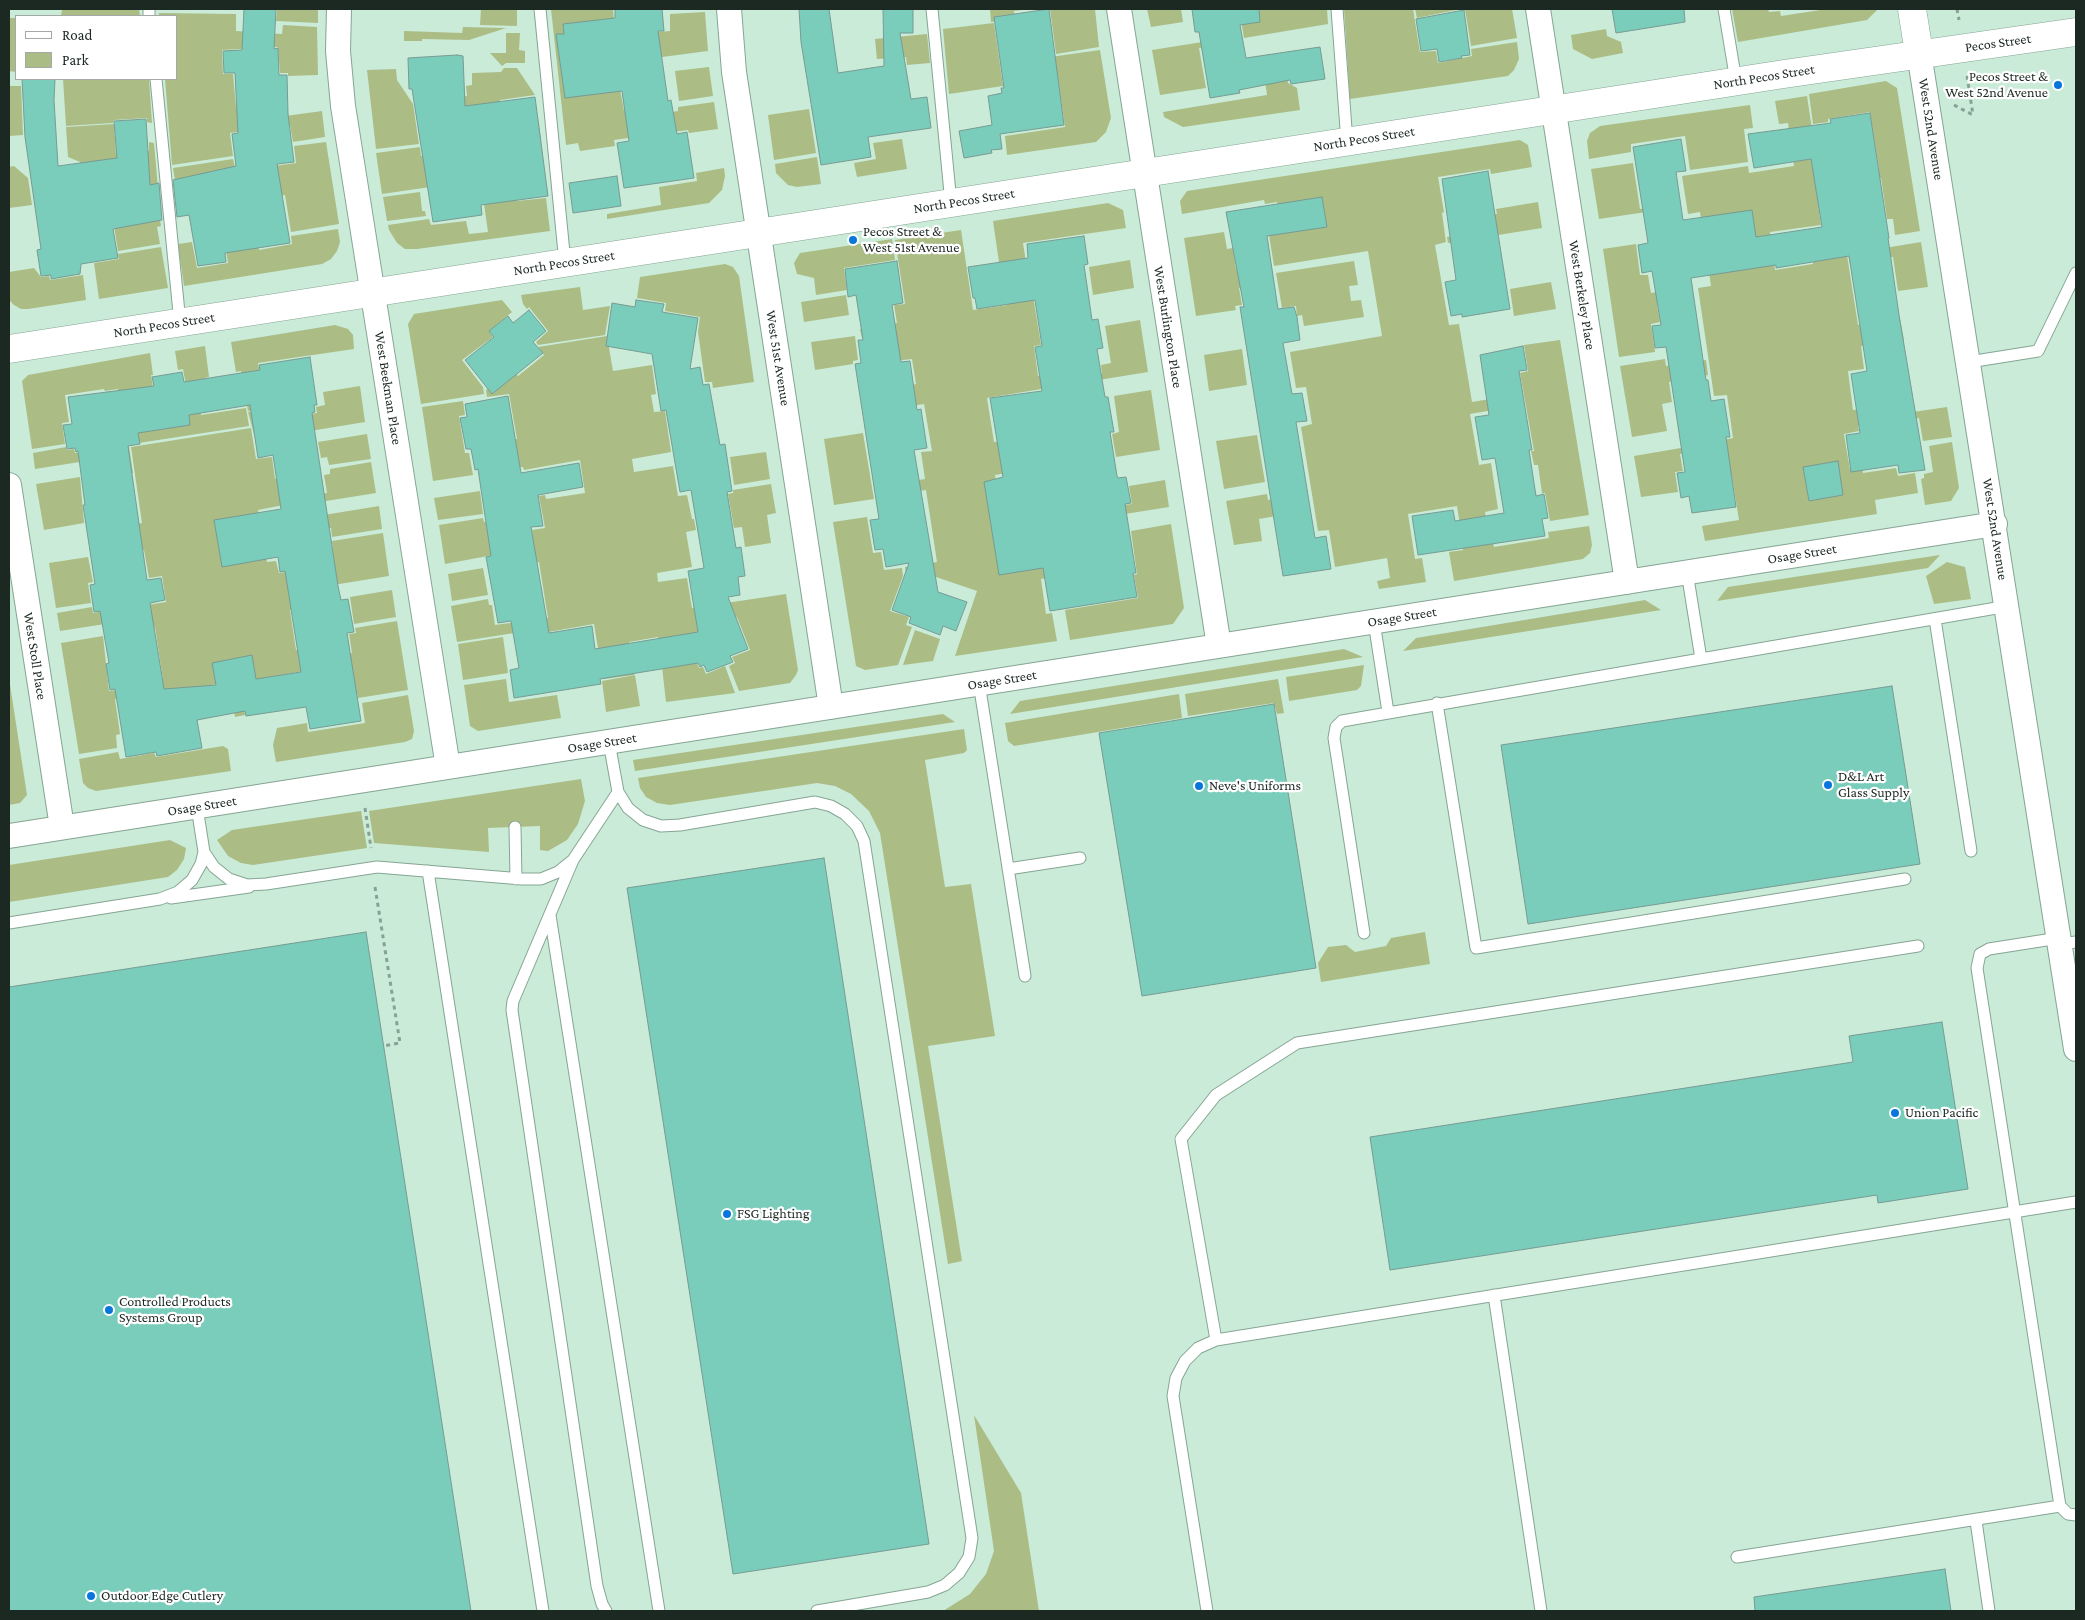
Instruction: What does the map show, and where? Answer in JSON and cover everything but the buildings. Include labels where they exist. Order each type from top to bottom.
[{"type":"main road","name":"West 52nd Avenue","points":[[1912,9],[1919,53]]},
{"type":"main road","name":"Pecos Street","points":[[1919,53],[2076,32]]},
{"type":"main road","name":"North Pecos Street","points":[[9,349],[1919,53]]},
{"type":"street","name":"West Beekman Place","points":[[339,9],[340,83],[448,767]]},
{"type":"street","name":"West 51st Avenue","points":[[729,9],[734,72],[831,707]]},
{"type":"street","name":"West Burlington Place","points":[[1119,9],[1219,646]]},
{"type":"street","name":"West Berkeley Place","points":[[1538,9],[1628,582]]},
{"type":"street","name":"West 52nd Avenue","points":[[1919,53],[2008,606],[2065,941],[2076,1050]]},
{"type":"street","name":"West Stoll Place","points":[[9,485],[62,827]]},
{"type":"street","name":"Osage Street","points":[[9,836],[1995,524]]},
{"type":"lane","points":[[540,9],[565,263]]},
{"type":"lane","points":[[932,9],[951,203]]},
{"type":"lane","points":[[1337,9],[1347,142]]},
{"type":"lane","points":[[1724,9],[1736,82]]},
{"type":"lane","points":[[156,80],[180,323]]},
{"type":"lane","points":[[1968,362],[2038,351],[2076,273]]},
{"type":"lane","points":[[1688,572],[1701,659]]},
{"type":"lane","points":[[1364,933],[1334,733],[1338,724],[1342,721],[1437,703],[2008,606]]},
{"type":"lane","points":[[1935,619],[1971,852]]},
{"type":"lane","points":[[1374,622],[1388,712]]},
{"type":"lane","points":[[979,683],[1025,976]]},
{"type":"lane","points":[[1437,703],[1476,948],[1905,880]]},
{"type":"lane","points":[[609,742],[618,792],[628,808],[643,820],[661,826],[680,825],[815,802],[831,806],[846,814],[857,826],[864,841],[972,1538],[969,1557],[959,1573],[945,1585],[928,1592],[817,1611]]},
{"type":"lane","points":[[606,1611],[599,1594],[512,1010],[513,1001],[573,860],[618,792]]},
{"type":"lane","points":[[160,900],[178,892],[192,880],[201,864],[204,852],[197,806]]},
{"type":"lane","points":[[515,827],[516,879]]},
{"type":"lane","points":[[204,852],[214,867],[229,879],[247,885],[266,884]]},
{"type":"lane","points":[[1008,869],[1080,858]]},
{"type":"lane","points":[[9,924],[374,868],[516,879],[541,879],[558,872],[573,860]]},
{"type":"lane","points":[[428,871],[544,1611]]},
{"type":"lane","points":[[550,915],[659,1611]]},
{"type":"lane","points":[[2065,941],[1989,949],[1980,954],[1977,963],[2060,1506],[2068,1514],[2076,1515]]},
{"type":"lane","points":[[1216,1340],[1181,1140],[1216,1095],[1297,1043],[1918,946]]},
{"type":"lane","points":[[1208,1611],[1173,1396],[1176,1378],[1185,1361],[1198,1348],[1216,1340],[2076,1202]]},
{"type":"lane","points":[[1494,1295],[1541,1611]]},
{"type":"lane","points":[[1737,1557],[1976,1521],[2060,1506]]},
{"type":"lane","points":[[1976,1521],[1989,1611]]},
{"type":"lane","points":[[598,1611],[599,1594]]},
{"type":"path","points":[[364,807],[400,1043],[383,1046]]},
{"type":"green space","points":[[62,9],[139,9],[140,15],[61,15]]},
{"type":"green space","points":[[277,9],[318,9],[318,23],[276,21]]},
{"type":"green space","points":[[481,9],[517,9],[517,26],[480,25]]},
{"type":"green space","points":[[551,9],[613,9],[615,35],[670,31],[670,14],[705,12],[708,51],[662,57],[620,89],[624,111],[636,110],[637,117],[678,111],[678,107],[714,102],[718,129],[689,133],[688,130],[614,140],[615,146],[580,151],[578,143],[566,145]]},
{"type":"green space","points":[[990,9],[1031,9],[1014,11],[1015,18],[991,22]]},
{"type":"green space","points":[[1050,9],[1095,9],[1099,47],[1056,54]]},
{"type":"green space","points":[[1147,9],[1181,9],[1183,22],[1151,27]]},
{"type":"green space","points":[[1239,9],[1327,9],[1328,24],[1244,38]]},
{"type":"green space","points":[[1344,9],[1413,9],[1420,52],[1436,51],[1438,63],[1472,56],[1471,49],[1517,42],[1519,59],[1514,70],[1508,76],[1350,99]]},
{"type":"green space","points":[[1415,9],[1461,9],[1417,18]]},
{"type":"green space","points":[[1465,9],[1512,9],[1517,38],[1471,46]]},
{"type":"green space","points":[[1732,9],[1768,9],[1769,12],[1780,11],[1781,16],[1827,9],[1878,9],[1867,20],[1738,42]]},
{"type":"green space","points":[[159,13],[236,14],[236,31],[282,34],[283,25],[317,27],[318,75],[288,76],[288,73],[280,73],[278,47],[222,50],[223,74],[233,74],[236,107],[240,107],[242,122],[322,111],[325,137],[293,142],[290,125],[230,133],[233,156],[172,165],[165,80],[178,80],[178,15],[159,15]]},
{"type":"green space","points":[[9,18],[15,18],[15,72],[9,71]]},
{"type":"green space","points":[[994,23],[1003,86],[949,94],[943,29]]},
{"type":"green space","points":[[463,27],[506,28],[469,40],[422,39],[422,41],[404,41],[404,31],[462,33]]},
{"type":"green space","points":[[1606,29],[1607,36],[1621,42],[1623,53],[1592,59],[1573,49],[1571,35]]},
{"type":"green space","points":[[506,33],[520,33],[519,50],[525,51],[525,63],[506,63],[502,66],[490,53],[506,53]]},
{"type":"green space","points":[[927,34],[930,63],[907,65],[906,57],[877,59],[875,39]]},
{"type":"green space","points":[[1240,36],[1241,42],[1199,48],[1206,88],[1160,95],[1152,50]]},
{"type":"green space","points":[[1100,50],[1111,118],[1106,132],[1096,142],[1007,155],[1005,136],[1065,127],[1058,78],[1043,58]]},
{"type":"green space","points":[[709,67],[713,96],[679,101],[675,71]]},
{"type":"green space","points":[[504,68],[517,68],[535,95],[500,100],[504,129],[539,124],[541,140],[496,146],[464,123],[461,97],[467,96],[466,86],[472,85],[472,73],[501,72]]},
{"type":"green space","points":[[396,69],[397,80],[413,104],[419,144],[376,149],[367,70]]},
{"type":"green space","points":[[1286,70],[1288,83],[1297,88],[1300,110],[1183,127],[1164,117],[1163,112],[1267,95],[1264,74]]},
{"type":"green space","points":[[63,80],[149,80],[152,123],[147,122],[147,118],[114,120],[113,123],[66,126]]},
{"type":"green space","points":[[1886,81],[1897,88],[1920,231],[1895,235],[1893,219],[1887,219],[1881,178],[1839,184],[1838,176],[1879,169],[1870,112],[1828,119],[1828,122],[1813,124],[1809,94]]},
{"type":"green space","points":[[9,86],[21,86],[23,135],[9,136]]},
{"type":"green space","points":[[1807,96],[1817,162],[1837,186],[1816,189],[1821,225],[1770,232],[1775,270],[1813,264],[1813,260],[1847,255],[1858,325],[1900,319],[1904,340],[1861,346],[1864,369],[1848,371],[1853,410],[1875,407],[1878,423],[1858,426],[1859,431],[1844,434],[1850,470],[1862,468],[1863,473],[1896,468],[1898,476],[1915,473],[1918,493],[1875,500],[1877,514],[1705,541],[1702,526],[1739,520],[1732,477],[1718,441],[1733,438],[1727,395],[1714,396],[1698,288],[1711,286],[1700,212],[1688,214],[1682,176],[1748,166],[1749,173],[1794,166],[1788,123],[1779,124],[1775,101]]},
{"type":"green space","points":[[1750,105],[1753,128],[1744,129],[1748,162],[1690,170],[1685,136],[1631,144],[1631,152],[1589,159],[1587,141],[1590,133],[1600,126]]},
{"type":"green space","points":[[809,109],[816,153],[774,160],[768,115]]},
{"type":"green space","points":[[114,124],[116,154],[149,151],[149,142],[154,143],[159,200],[157,201],[161,226],[157,227],[160,244],[118,251],[114,226],[88,212],[80,162],[68,157],[66,127]]},
{"type":"green space","points":[[902,139],[907,169],[857,177],[854,163],[876,159],[873,143]]},
{"type":"green space","points":[[1520,140],[1528,145],[1532,167],[1491,174],[1490,169],[1438,177],[1444,212],[1442,213],[1446,242],[1435,245],[1449,325],[1459,324],[1472,402],[1520,394],[1522,405],[1470,414],[1479,465],[1491,463],[1498,509],[1485,512],[1490,541],[1463,545],[1457,506],[1408,514],[1415,559],[1422,558],[1426,582],[1379,589],[1377,581],[1390,578],[1387,558],[1335,567],[1329,530],[1318,531],[1301,427],[1312,424],[1306,387],[1296,388],[1290,352],[1382,336],[1368,251],[1274,266],[1269,235],[1282,233],[1277,202],[1265,204],[1264,200],[1182,214],[1180,201],[1187,191]]},
{"type":"green space","points":[[326,142],[339,224],[291,232],[285,195],[251,200],[179,205],[173,168],[233,159],[236,171],[296,163],[294,146]]},
{"type":"green space","points":[[420,147],[421,156],[425,156],[430,187],[382,194],[376,153]]},
{"type":"green space","points":[[817,157],[821,184],[797,187],[788,185],[776,173],[775,164]]},
{"type":"green space","points":[[1633,163],[1640,209],[1679,202],[1680,207],[1599,219],[1591,169]]},
{"type":"green space","points":[[14,166],[28,178],[32,205],[9,208],[9,167]]},
{"type":"green space","points":[[724,168],[725,176],[722,190],[709,203],[607,219],[607,214],[661,205],[659,187],[697,181],[696,173]]},
{"type":"green space","points":[[514,179],[517,201],[546,198],[550,231],[405,249],[397,243],[389,230],[388,225],[429,219],[431,225],[466,221],[469,234],[488,232],[481,183]]},
{"type":"green space","points":[[420,192],[422,211],[425,211],[426,216],[387,221],[383,197]]},
{"type":"green space","points":[[1538,202],[1542,228],[1448,243],[1447,237],[1496,228],[1494,214],[1497,214],[1496,209]]},
{"type":"green space","points":[[1108,203],[1123,210],[1126,228],[1023,243],[1026,262],[1000,269],[993,221]]},
{"type":"green space","points":[[338,229],[340,242],[337,251],[331,259],[322,264],[184,286],[178,244],[192,242],[197,268],[228,263],[224,237],[257,240],[259,250],[292,244],[291,236]]},
{"type":"green space","points":[[961,230],[973,310],[1008,305],[1004,275],[1029,271],[1041,345],[1034,346],[1038,376],[1064,372],[1066,385],[987,398],[994,442],[1029,437],[1039,468],[995,475],[1008,556],[1028,553],[1060,576],[1041,579],[1046,614],[1052,613],[1057,641],[955,656],[977,591],[936,577],[933,585],[906,577],[905,567],[937,562],[926,490],[877,497],[876,487],[925,479],[921,452],[932,451],[924,404],[906,407],[913,385],[916,384],[912,359],[895,361],[891,334],[862,338],[860,329],[897,323],[894,305],[905,304],[895,240]]},
{"type":"green space","points":[[1224,232],[1227,249],[1233,248],[1236,269],[1271,264],[1274,283],[1239,288],[1242,305],[1235,306],[1236,310],[1196,316],[1184,238]]},
{"type":"green space","points":[[892,239],[895,260],[844,268],[847,290],[816,295],[814,278],[797,274],[794,263],[800,253]]},
{"type":"green space","points":[[1921,242],[1928,287],[1898,291],[1893,257],[1850,264],[1848,254]]},
{"type":"green space","points":[[1636,244],[1640,275],[1648,275],[1651,293],[1692,287],[1694,299],[1657,304],[1660,322],[1651,324],[1655,352],[1619,357],[1603,249]]},
{"type":"green space","points":[[161,247],[168,288],[99,299],[94,263],[119,259],[118,254]]},
{"type":"green space","points":[[1130,260],[1134,288],[1093,295],[1089,267]]},
{"type":"green space","points":[[1354,261],[1358,285],[1349,286],[1351,301],[1361,300],[1364,317],[1304,326],[1302,315],[1297,316],[1296,306],[1282,308],[1276,273]]},
{"type":"green space","points":[[725,264],[733,267],[739,276],[754,382],[713,388],[712,382],[705,382],[698,332],[700,317],[665,311],[666,303],[637,298],[640,277]]},
{"type":"green space","points":[[34,268],[41,277],[49,276],[50,280],[83,275],[86,300],[28,309],[21,309],[14,305],[9,300],[9,272]]},
{"type":"green space","points":[[1551,282],[1556,309],[1514,316],[1510,289]]},
{"type":"green space","points":[[580,287],[583,310],[610,306],[605,335],[538,345],[536,342],[548,331],[529,307],[527,309],[523,304],[521,295]]},
{"type":"green space","points":[[846,295],[849,315],[804,322],[801,302]]},
{"type":"green space","points":[[502,300],[512,312],[489,331],[493,337],[462,360],[483,387],[484,394],[421,404],[408,324],[414,314]]},
{"type":"green space","points":[[1140,320],[1148,372],[1068,385],[1067,379],[1102,374],[1101,365],[1111,363],[1105,326]]},
{"type":"green space","points":[[335,325],[348,329],[353,335],[354,349],[258,363],[265,408],[248,411],[241,371],[236,372],[231,342]]},
{"type":"green space","points":[[607,336],[613,371],[652,365],[656,394],[651,395],[654,412],[665,411],[671,452],[632,459],[634,472],[673,466],[678,496],[687,495],[692,519],[694,519],[696,530],[686,532],[692,567],[657,573],[658,582],[687,578],[692,608],[724,603],[727,621],[660,647],[658,637],[629,642],[634,675],[603,679],[594,624],[531,635],[529,621],[548,618],[539,562],[523,565],[520,550],[445,564],[439,525],[483,518],[484,522],[493,521],[533,538],[532,530],[545,528],[539,496],[545,495],[546,499],[585,493],[580,460],[524,470],[523,467],[508,469],[504,441],[517,439],[509,394],[487,397],[486,390],[512,369],[518,376],[544,355],[538,347]]},
{"type":"green space","points":[[855,336],[858,360],[853,361],[853,364],[815,370],[811,342]]},
{"type":"green space","points":[[1560,340],[1589,515],[1550,521],[1545,493],[1542,493],[1538,465],[1534,465],[1531,451],[1534,451],[1520,373],[1528,371],[1524,345]]},
{"type":"green space","points":[[205,346],[209,377],[195,382],[201,415],[246,408],[249,426],[126,445],[129,447],[133,473],[116,476],[105,458],[35,469],[33,453],[66,447],[67,450],[74,449],[75,453],[113,447],[126,442],[118,389],[105,391],[104,389],[65,395],[69,422],[62,423],[65,444],[32,449],[22,381],[28,375],[150,353],[153,375],[151,375],[157,413],[190,407],[183,369],[178,370],[175,351]]},
{"type":"green space","points":[[1242,349],[1247,385],[1209,391],[1204,355]]},
{"type":"green space","points":[[1665,359],[1666,366],[1706,360],[1708,375],[1669,382],[1672,402],[1662,404],[1667,431],[1632,437],[1620,366]]},
{"type":"green space","points":[[360,386],[365,422],[304,432],[303,426],[254,434],[248,412],[277,407],[279,419],[317,413],[316,407],[325,405],[323,392]]},
{"type":"green space","points":[[1151,390],[1160,450],[1116,457],[1112,434],[1119,432],[1114,396]]},
{"type":"green space","points":[[463,401],[465,415],[459,416],[465,453],[469,453],[473,475],[433,481],[422,407]]},
{"type":"green space","points":[[1947,407],[1952,437],[1923,441],[1919,418],[1879,424],[1879,417]]},
{"type":"green space","points":[[251,428],[256,459],[272,457],[275,479],[285,477],[289,504],[258,510],[267,562],[276,561],[279,573],[328,566],[306,607],[290,610],[296,650],[312,648],[345,664],[240,682],[245,715],[235,717],[229,682],[193,688],[198,721],[154,728],[148,694],[115,699],[120,734],[116,735],[117,748],[79,754],[61,643],[103,636],[109,691],[146,686],[146,683],[163,680],[155,627],[138,630],[134,607],[166,602],[162,576],[149,578],[144,550],[128,553],[122,527],[142,523],[131,447]]},
{"type":"green space","points":[[863,433],[874,499],[834,505],[824,439]]},
{"type":"green space","points":[[367,434],[371,459],[329,465],[327,457],[321,458],[318,442]]},
{"type":"green space","points":[[1257,435],[1265,482],[1224,489],[1216,441]]},
{"type":"green space","points":[[1716,442],[1717,448],[1680,454],[1683,471],[1675,472],[1678,492],[1641,497],[1634,456]]},
{"type":"green space","points":[[1952,442],[1959,488],[1951,501],[1925,505],[1921,479],[1924,478],[1924,474],[1933,472],[1929,446]]},
{"type":"green space","points":[[766,452],[770,479],[734,485],[730,457]]},
{"type":"green space","points":[[371,462],[376,493],[295,506],[294,498],[327,493],[324,475],[330,474],[330,469]]},
{"type":"green space","points":[[80,477],[84,523],[44,530],[36,484]]},
{"type":"green space","points":[[1165,480],[1169,507],[1125,514],[1124,505],[1132,504],[1129,486]]},
{"type":"green space","points":[[771,484],[776,513],[767,515],[771,543],[745,547],[742,527],[734,528],[728,494],[733,493],[733,490]]},
{"type":"green space","points":[[480,491],[483,514],[438,520],[434,498]]},
{"type":"green space","points":[[1307,493],[1310,510],[1259,519],[1262,541],[1234,545],[1226,501],[1267,494],[1268,500]]},
{"type":"green space","points":[[379,506],[382,529],[332,537],[331,528],[326,529],[324,515]]},
{"type":"green space","points":[[867,517],[873,553],[881,552],[884,570],[902,568],[903,576],[890,611],[909,617],[906,625],[912,627],[898,665],[865,670],[856,666],[833,522]]},
{"type":"green space","points":[[1171,524],[1184,608],[1173,624],[1070,640],[1065,610],[1138,598],[1134,575],[1137,574],[1131,531]]},
{"type":"green space","points":[[1589,526],[1592,545],[1590,553],[1583,559],[1454,581],[1449,552],[1463,550],[1463,547],[1493,542],[1494,547],[1549,538],[1548,532]]},
{"type":"green space","points":[[383,533],[389,576],[333,585],[329,560],[334,559],[332,541]]},
{"type":"green space","points":[[1940,555],[1928,568],[1717,601],[1728,587]]},
{"type":"green space","points":[[88,557],[93,582],[88,583],[91,603],[56,608],[49,563]]},
{"type":"green space","points":[[1947,562],[1965,567],[1971,599],[1934,604],[1926,576]]},
{"type":"green space","points":[[483,568],[488,595],[452,601],[448,574]]},
{"type":"green space","points":[[392,590],[396,617],[354,624],[350,597]]},
{"type":"green space","points":[[786,594],[798,670],[796,675],[790,683],[739,691],[729,666],[735,663],[732,657],[750,650],[737,617],[728,620],[726,603]]},
{"type":"green space","points":[[488,599],[489,605],[492,605],[495,625],[525,621],[527,631],[457,642],[451,606]]},
{"type":"green space","points":[[1645,600],[1661,610],[1403,651],[1416,638]]},
{"type":"green space","points":[[133,606],[105,624],[60,631],[57,613],[92,607],[93,613]]},
{"type":"green space","points":[[397,621],[408,690],[358,698],[357,693],[351,694],[345,655],[352,653],[349,634],[356,633],[355,628]]},
{"type":"green space","points":[[915,630],[940,639],[933,661],[903,665]]},
{"type":"green space","points":[[503,637],[508,673],[463,680],[458,644]]},
{"type":"green space","points":[[687,638],[699,668],[703,667],[706,674],[725,666],[735,693],[666,702],[660,649]]},
{"type":"green space","points":[[1344,649],[1363,657],[1010,714],[1020,701]]},
{"type":"green space","points":[[1364,665],[1361,686],[1357,690],[1289,701],[1286,677]]},
{"type":"green space","points":[[635,675],[640,706],[606,712],[602,681]]},
{"type":"green space","points":[[9,678],[27,795],[20,803],[9,805]]},
{"type":"green space","points":[[506,679],[509,702],[557,695],[561,718],[478,731],[470,726],[464,685]]},
{"type":"green space","points":[[1278,679],[1284,713],[1277,714],[1274,703],[1188,716],[1185,694]]},
{"type":"green space","points":[[1179,694],[1182,718],[1014,746],[1008,741],[1005,723]]},
{"type":"green space","points":[[408,695],[414,731],[412,739],[405,742],[276,762],[273,745],[277,728],[307,723],[308,732],[365,723],[362,703]]},
{"type":"green space","points":[[943,714],[955,722],[635,771],[633,760]]},
{"type":"green space","points":[[964,729],[967,750],[964,753],[925,760],[945,887],[971,884],[995,1036],[928,1046],[962,1261],[948,1264],[880,833],[869,811],[851,794],[835,786],[817,783],[670,805],[657,803],[646,797],[640,788],[638,778]]},
{"type":"green space","points":[[223,746],[228,749],[231,771],[96,791],[88,788],[83,783],[79,759],[118,752],[120,759],[154,753],[156,757]]},
{"type":"green space","points":[[581,779],[585,801],[578,824],[567,840],[548,851],[540,850],[540,826],[488,828],[489,852],[374,843],[369,811]]},
{"type":"green space","points":[[361,811],[367,848],[253,865],[241,863],[228,856],[217,840],[232,830]]},
{"type":"green space","points":[[170,840],[186,848],[184,859],[177,870],[168,877],[9,902],[9,865]]},
{"type":"green space","points":[[1425,932],[1430,964],[1321,982],[1318,963],[1328,947],[1346,945],[1355,952],[1386,946],[1391,938]]},
{"type":"green space","points":[[974,1415],[1021,1493],[1039,1611],[943,1611],[970,1594],[986,1574],[994,1551]]},
{"type":"place","name":"Pecos Street & West 52nd Avenue","points":[[2058,85]]},
{"type":"place","name":"Pecos Street & West 51st Avenue","points":[[853,240]]},
{"type":"place","name":"D&L Art Glass Supply","points":[[1828,785]]},
{"type":"place","name":"Neve's Uniforms","points":[[1199,786]]},
{"type":"place","name":"Union Pacific","points":[[1895,1113]]},
{"type":"place","name":"FSG Lighting","points":[[727,1214]]},
{"type":"place","name":"Controlled Products Systems Group","points":[[109,1310]]},
{"type":"place","name":"Outdoor Edge Cutlery","points":[[91,1596]]}]
